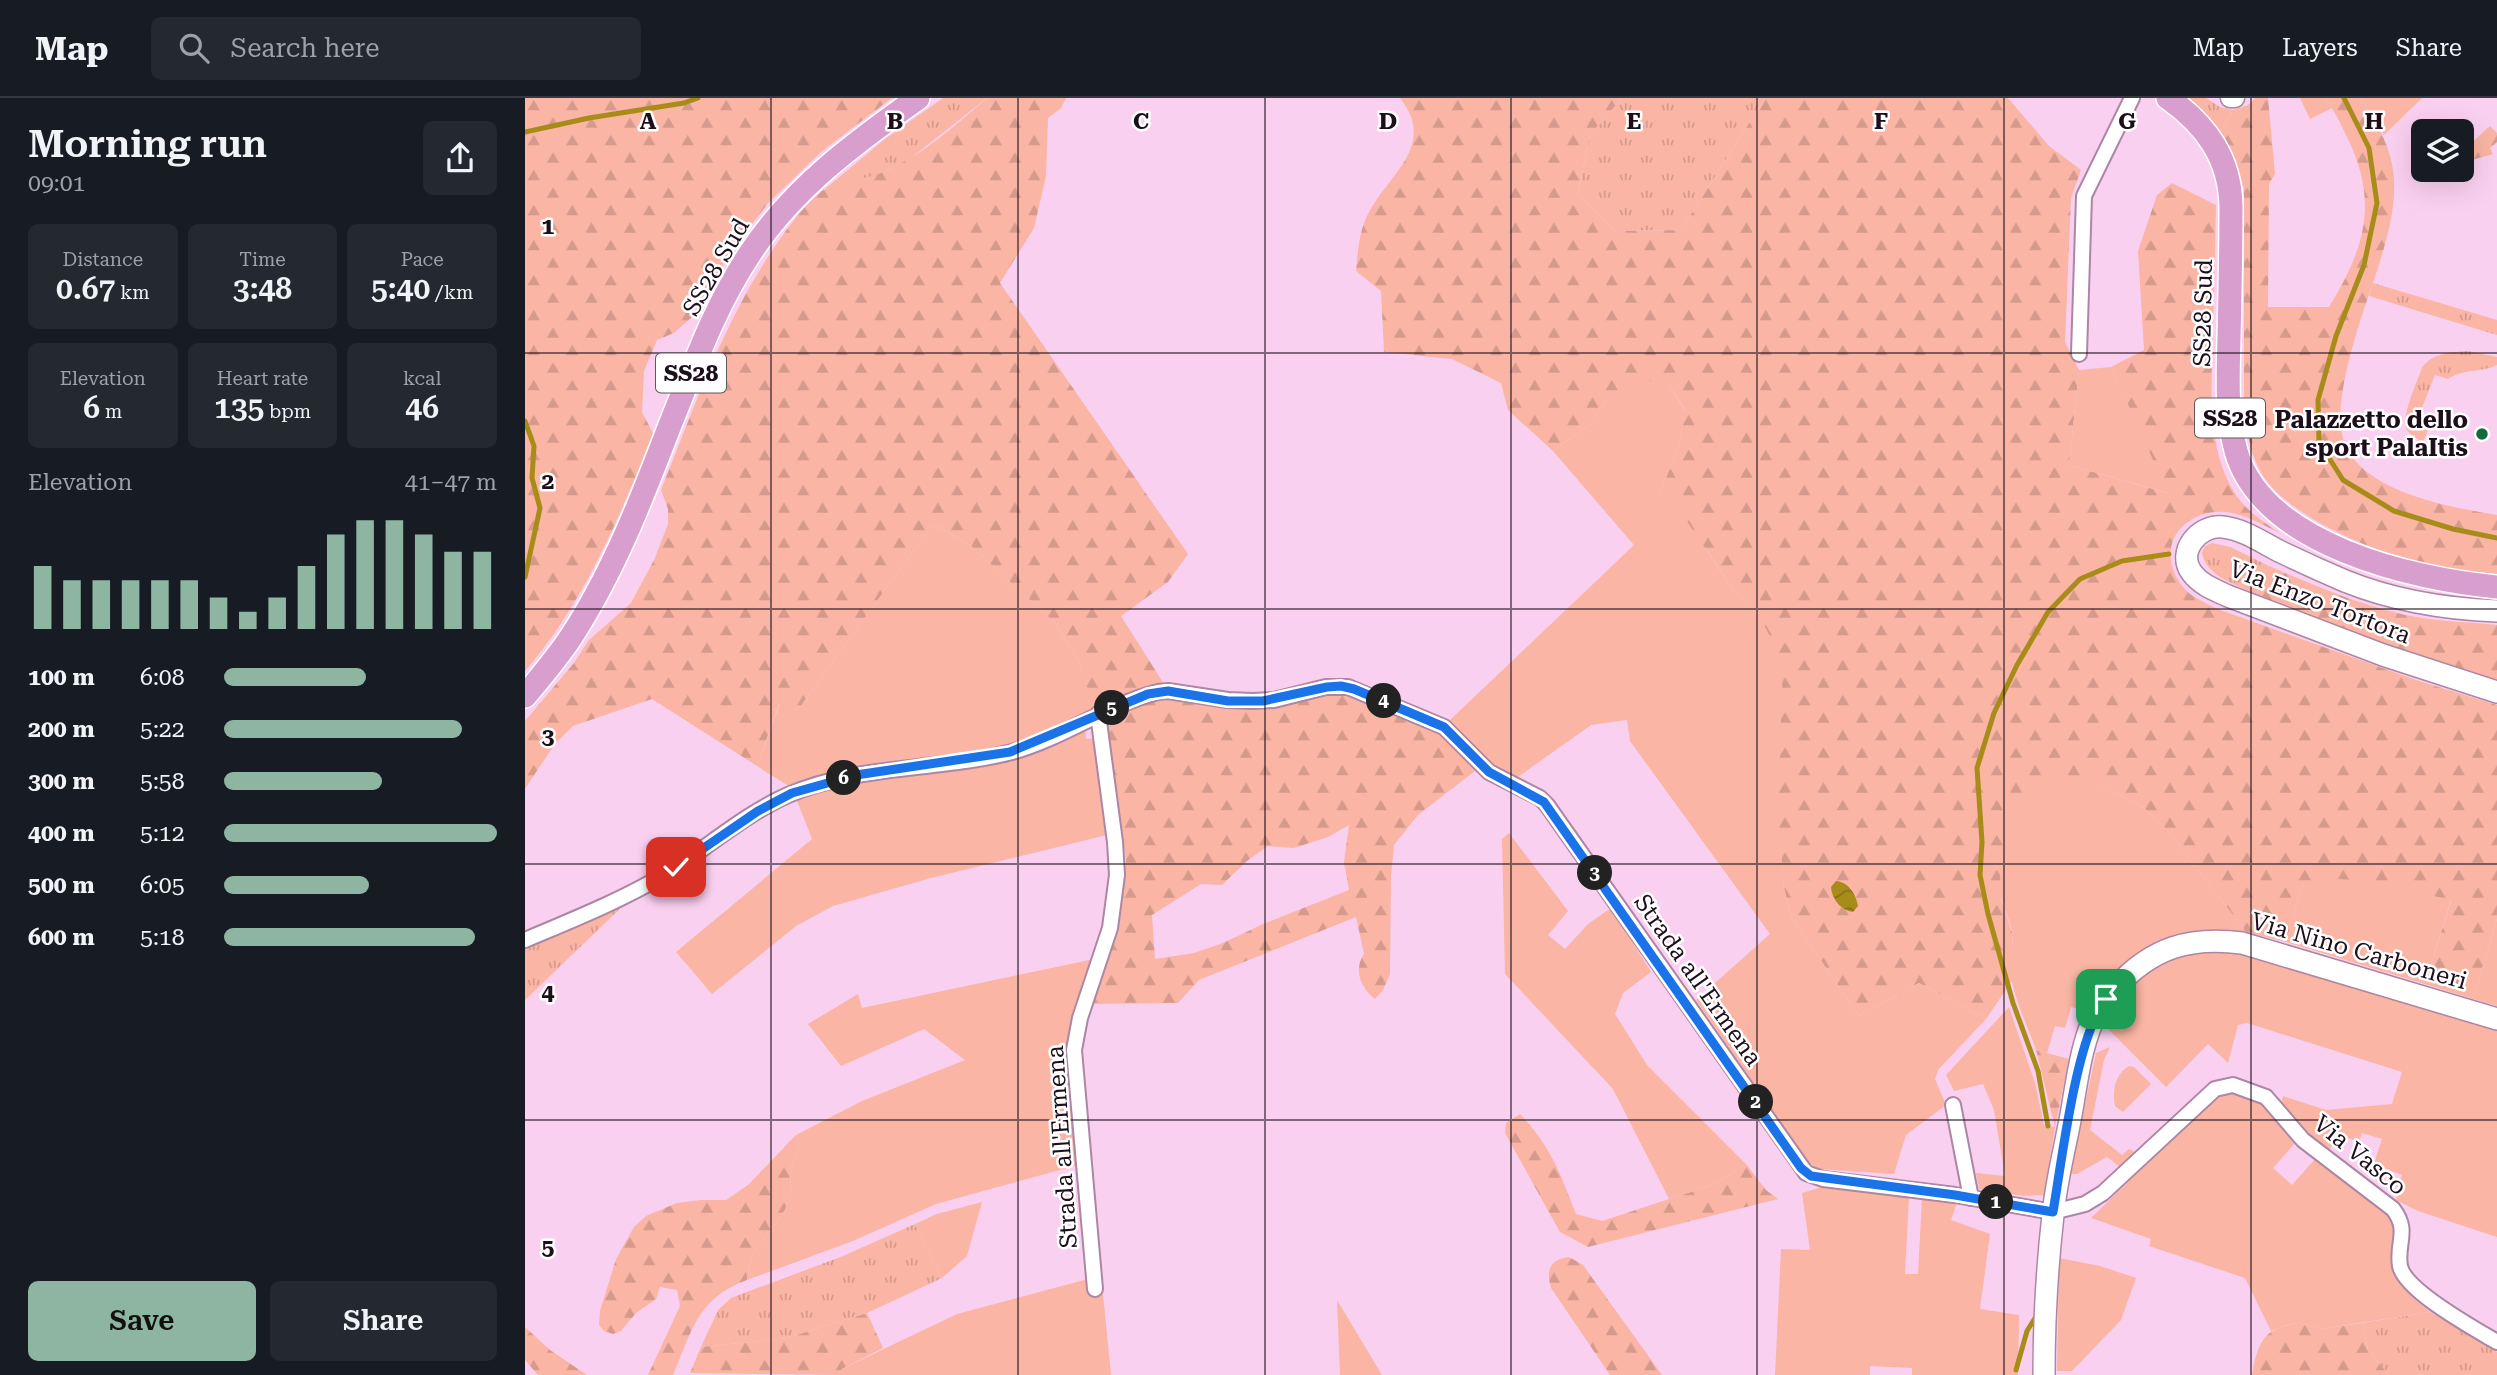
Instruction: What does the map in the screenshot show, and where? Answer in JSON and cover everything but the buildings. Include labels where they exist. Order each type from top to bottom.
[{"type":"main road","name":"SS28 Sud","points":[[525,696],[570,639],[612,565],[644,493],[703,342],[725,295],[750,253],[778,216],[814,178],[918,98]]},
{"type":"main road","name":"SS28 Sud","points":[[2168,98],[2190,115],[2207,134],[2227,172],[2231,206],[2230,415],[2236,451],[2252,486],[2264,500],[2291,522],[2362,558],[2403,572],[2497,587]]},
{"type":"main road","name":"Via Enzo Tortora","points":[[2497,611],[2447,607],[2366,589],[2291,557],[2233,528],[2206,528],[2196,535],[2187,557],[2188,567],[2200,582],[2228,596],[2383,655],[2497,692]]},
{"type":"main road","name":"Via Nino Carboneri","points":[[2044,1375],[2044,1309],[2053,1212],[2075,1090],[2093,1020],[2101,1005],[2131,971],[2164,951],[2200,941],[2242,943],[2497,1019]]},
{"type":"street","points":[[2079,354],[2084,196],[2132,98]]},
{"type":"street","name":"Strada all'Ermena","points":[[525,940],[627,896],[665,874],[758,811],[792,793],[856,775],[1010,752],[1098,714],[1159,692],[1177,692],[1228,701],[1263,701],[1341,686],[1444,727],[1489,772],[1540,798],[1547,805],[1806,1173],[1823,1179],[1971,1198],[2053,1212]]},
{"type":"street","name":"Strada all'Ermena","points":[[1095,1289],[1074,1050],[1080,1018],[1110,928],[1117,876],[1098,714]]},
{"type":"street","name":"Via Vasco","points":[[2053,1212],[2085,1204],[2103,1193],[2215,1090],[2229,1084],[2242,1087],[2266,1097],[2299,1137],[2393,1209],[2402,1224],[2400,1260],[2404,1275],[2439,1307],[2497,1342]]},
{"type":"street","points":[[1953,1105],[1971,1198]]},
{"type":"green space","points":[[525,98],[892,98],[822,151],[769,202],[731,251],[708,292],[698,301],[691,318],[674,333],[657,340],[644,371],[642,412],[654,435],[583,588],[525,671]]},
{"type":"green space","points":[[943,98],[987,98],[907,161],[877,175],[825,189],[885,139]]},
{"type":"green space","points":[[987,98],[1066,98],[1061,108],[1048,118],[1046,176],[1034,228],[1000,283],[1188,554],[1168,582],[1121,616],[1164,684],[1102,705],[1085,686],[1080,664],[1056,624],[971,546],[933,524],[798,710],[779,704],[757,766],[652,699],[573,726],[554,745],[525,789],[525,721],[574,663],[589,640],[631,603],[654,560],[668,524],[668,509],[661,490],[722,342],[751,284],[774,248],[799,214],[822,191],[893,168],[935,141]]},
{"type":"green space","points":[[1400,98],[1622,98],[1590,135],[1578,194],[1615,231],[1681,230],[1765,98],[2008,98],[2049,146],[2081,170],[2071,198],[2065,342],[2079,370],[2069,465],[2167,493],[2111,367],[2144,350],[2138,251],[2157,195],[2172,183],[2216,205],[2212,412],[2218,454],[2239,499],[2255,516],[2282,534],[2233,513],[2210,513],[2196,517],[2176,534],[2171,559],[2174,573],[2186,591],[2215,608],[2416,680],[2497,705],[2497,919],[2473,999],[2425,984],[2451,901],[2303,883],[2286,942],[2246,932],[2168,831],[2143,807],[2077,777],[2001,899],[2013,935],[2010,963],[2012,981],[1986,1019],[1919,983],[1859,1016],[1791,917],[1784,888],[1761,619],[1734,591],[1708,552],[1658,498],[1679,445],[1685,409],[1668,384],[1609,396],[1589,425],[1553,451],[1508,410],[1501,383],[1452,359],[1384,352],[1381,291],[1356,271],[1359,241],[1369,212],[1398,171],[1412,144],[1414,130],[1410,115]]},
{"type":"green space","points":[[1622,98],[1765,98],[1681,230],[1615,231],[1578,194],[1590,135]]},
{"type":"green space","points":[[2187,98],[2206,98],[2220,107],[2233,110],[2220,131]]},
{"type":"green space","points":[[2255,98],[2268,98],[2275,174],[2269,184],[2268,307],[2329,307],[2352,264],[2359,243],[2364,223],[2362,181],[2346,135],[2325,98],[2360,98],[2379,130],[2392,164],[2393,204],[2385,243],[2345,377],[2340,421],[2343,438],[2352,456],[2367,472],[2386,484],[2432,501],[2497,515],[2497,574],[2450,570],[2422,564],[2346,536],[2297,509],[2264,477],[2256,462],[2250,446],[2244,411],[2244,189],[2236,160],[2220,131],[2233,110],[2248,105]]},
{"type":"green space","points":[[2300,98],[2325,98],[2332,108],[2310,119]]},
{"type":"green space","points":[[2360,98],[2422,98],[2384,135]]},
{"type":"green space","points":[[2490,126],[2497,133],[2497,142],[2490,148],[2493,154],[2474,159],[2474,141]]},
{"type":"green space","points":[[2373,283],[2497,320],[2497,335],[2369,296]]},
{"type":"green space","points":[[2468,351],[2497,357],[2497,365],[2461,373],[2448,379],[2435,375],[2419,415],[2432,420],[2423,442],[2418,440],[2407,430],[2405,422],[2422,368],[2436,356]]},
{"type":"green space","points":[[2111,367],[2168,493],[2069,465],[2079,370]]},
{"type":"green space","points":[[1644,380],[1668,384],[1685,410],[1679,445],[1658,498],[1676,505],[1734,591],[1761,619],[1783,661],[1778,808],[1784,888],[1791,917],[1859,1016],[1919,983],[1986,1019],[1938,1070],[1935,1079],[1946,1105],[1906,1135],[1894,1174],[1819,1169],[1808,1162],[1696,1000],[1770,934],[1630,741],[1627,720],[1591,725],[1515,779],[1485,760],[1449,721],[1634,545],[1553,451],[1589,425],[1609,396]]},
{"type":"green space","points":[[933,524],[971,546],[1056,624],[1080,664],[1086,686],[1102,705],[1013,745],[884,764],[792,788],[757,766],[780,703],[798,710]]},
{"type":"green space","points":[[2212,543],[2230,547],[2269,566],[2256,594],[2223,579],[2209,567],[2202,552],[2205,546]]},
{"type":"green space","points":[[2269,566],[2344,597],[2382,609],[2431,619],[2497,625],[2497,680],[2388,647],[2256,594]]},
{"type":"green space","points":[[1331,693],[1351,695],[1441,733],[1475,771],[1418,815],[1394,845],[1390,974],[1383,990],[1375,999],[1362,984],[1359,966],[1364,954],[1356,917],[1199,980],[1178,1003],[1092,1004],[1118,930],[1126,862],[1106,718],[1155,699],[1171,697],[1240,708],[1279,706]],"holes":[[[1349,825],[1344,862],[1349,890],[1223,943],[1194,953],[1155,959],[1152,915],[1201,884],[1222,885],[1247,861],[1268,846],[1294,848],[1328,837]]]},
{"type":"green space","points":[[1085,727],[1086,739],[1095,738],[1107,835],[931,878],[833,906],[796,926],[712,994],[676,952],[812,839],[796,798]]},
{"type":"green space","points":[[2078,777],[2143,807],[2168,831],[2246,932],[2197,932],[2174,937],[2133,957],[2098,989],[2084,1010],[2071,1007],[2065,1028],[2055,1026],[2047,1053],[2036,1050],[2013,985],[2010,960],[2013,937],[2001,896],[2001,857],[2006,828],[2023,793],[2042,781]]},
{"type":"green space","points":[[1509,833],[1568,911],[1548,935],[1565,949],[1588,924],[1611,908],[1651,972],[1623,993],[1615,1014],[1647,1065],[1746,1164],[1715,1184],[1669,1199],[1613,1089],[1505,974],[1502,839]]},
{"type":"green space","points":[[2338,879],[2371,881],[2451,900],[2425,984],[2286,942],[2303,883]]},
{"type":"green space","points":[[628,901],[525,1000],[525,947]]},
{"type":"green space","points":[[2497,919],[2497,1006],[2473,999]]},
{"type":"green space","points":[[2208,951],[2232,952],[2264,960],[2497,1031],[2497,1237],[2418,1211],[2396,1200],[2402,1175],[2374,1164],[2382,1139],[2362,1133],[2359,1142],[2336,1134],[2328,1155],[2303,1132],[2281,1104],[2283,1096],[2326,1110],[2392,1104],[2402,1072],[2247,1023],[2238,1025],[2228,1063],[2208,1044],[2166,1087],[2102,1023],[2121,995],[2146,974],[2175,959]]},
{"type":"green space","points":[[1094,959],[1074,1015],[1068,1047],[1078,1165],[936,1204],[853,1241],[747,1280],[751,1257],[785,1210],[790,1196],[791,1167],[799,1147],[796,1135],[862,1101],[965,1060],[924,1029],[841,1066],[808,1024],[858,994],[862,1008]]},
{"type":"green space","points":[[2009,1007],[2035,1083],[2044,1125],[2055,1127],[2044,1195],[2024,1196],[1979,1189],[1976,1173],[2005,1176],[1994,1110],[1983,1084],[1954,1091],[1946,1075]]},
{"type":"green space","points":[[2110,1047],[2104,1060],[2090,1130],[2122,1155],[2129,1149],[2135,1152],[2120,1167],[2107,1157],[2077,1174],[2070,1174],[2096,1053]]},
{"type":"green space","points":[[2036,1050],[2069,1059],[2055,1127]]},
{"type":"green space","points":[[2129,1066],[2134,1067],[2151,1084],[2123,1112],[2115,1106],[2114,1089],[2120,1074]]},
{"type":"green space","points":[[2230,1091],[2264,1103],[2296,1142],[2273,1168],[2292,1185],[2316,1158],[2387,1213],[2393,1225],[2391,1260],[2396,1276],[2405,1289],[2430,1312],[2321,1329],[2299,1323],[2271,1331],[2245,1278],[2149,1246],[2151,1239],[2091,1218],[2220,1093]]},
{"type":"green space","points":[[1520,1114],[1547,1149],[1576,1214],[1602,1221],[1715,1184],[1746,1164],[1766,1190],[1778,1199],[1588,1247],[1560,1232],[1505,1133],[1506,1123]]},
{"type":"green space","points":[[796,1135],[799,1147],[791,1167],[790,1196],[785,1210],[751,1257],[747,1280],[730,1287],[707,1306],[692,1330],[673,1375],[648,1375],[680,1306],[677,1290],[660,1287],[656,1299],[636,1313],[621,1331],[613,1334],[604,1331],[599,1325],[600,1311],[616,1259],[634,1227],[646,1216],[677,1203],[726,1200],[748,1185]]},
{"type":"green space","points":[[1822,1187],[1909,1197],[1905,1274],[1918,1274],[1922,1198],[1957,1203],[1951,1220],[1990,1234],[1980,1309],[2019,1315],[2018,1375],[1912,1375],[1912,1368],[1870,1366],[1870,1375],[1775,1375],[1781,1249],[1810,1250],[1802,1193]]},
{"type":"green space","points":[[982,1202],[967,1256],[942,1278],[915,1224],[937,1214]]},
{"type":"green space","points":[[915,1224],[942,1278],[867,1313],[787,1338],[701,1347],[718,1310],[731,1298],[843,1256]]},
{"type":"green space","points":[[1569,1257],[1583,1265],[1662,1375],[1610,1375],[1551,1288],[1549,1271],[1553,1263]]},
{"type":"green space","points":[[2059,1258],[2100,1266],[2136,1278],[2121,1320],[2072,1371],[2057,1371]]},
{"type":"green space","points":[[1088,1279],[1088,1286],[1103,1294],[1111,1375],[838,1375],[842,1369],[957,1314]]},
{"type":"green space","points":[[1337,1300],[1382,1375],[1340,1375]]},
{"type":"green space","points":[[2430,1312],[2497,1352],[2497,1375],[2389,1375],[2368,1350],[2362,1323]]},
{"type":"green space","points":[[867,1313],[883,1348],[842,1369],[838,1375],[690,1373],[701,1347],[787,1338]]},
{"type":"green space","points":[[2299,1323],[2321,1329],[2362,1323],[2368,1350],[2389,1375],[2252,1375],[2264,1338],[2277,1329]]},
{"type":"green space","points":[[525,1327],[550,1350],[587,1375],[538,1375],[525,1360]]},
{"type":"water","points":[[1836,881],[1848,886],[1854,894],[1858,906],[1853,912],[1841,907],[1835,900],[1831,887]]},
{"type":"waterway","points":[[525,132],[589,118],[684,103],[698,98]]},
{"type":"waterway","points":[[2344,98],[2369,148],[2377,203],[2364,265],[2336,336],[2318,400],[2319,442],[2343,480],[2394,511],[2453,529],[2497,538]]},
{"type":"waterway","points":[[525,421],[534,446],[532,478],[540,508],[525,577]]},
{"type":"waterway","points":[[2048,1126],[2038,1071],[2013,1003],[1980,875],[1982,842],[1977,768],[1994,713],[2017,665],[2048,612],[2080,579],[2122,561],[2169,554]]},
{"type":"waterway","points":[[2016,1370],[2027,1331],[2037,1315]]},
{"type":"place","name":"Palazzetto dello sport PalaItis","points":[[2482,434]]},
{"type":"route","points":[[676,867],[758,811],[792,793],[856,775],[1010,752],[1148,694],[1168,691],[1228,701],[1263,701],[1341,686],[1444,727],[1480,766],[1544,802],[1801,1168],[1811,1176],[1955,1195],[2053,1212],[2082,1061],[2093,1020],[2106,999]]}]
